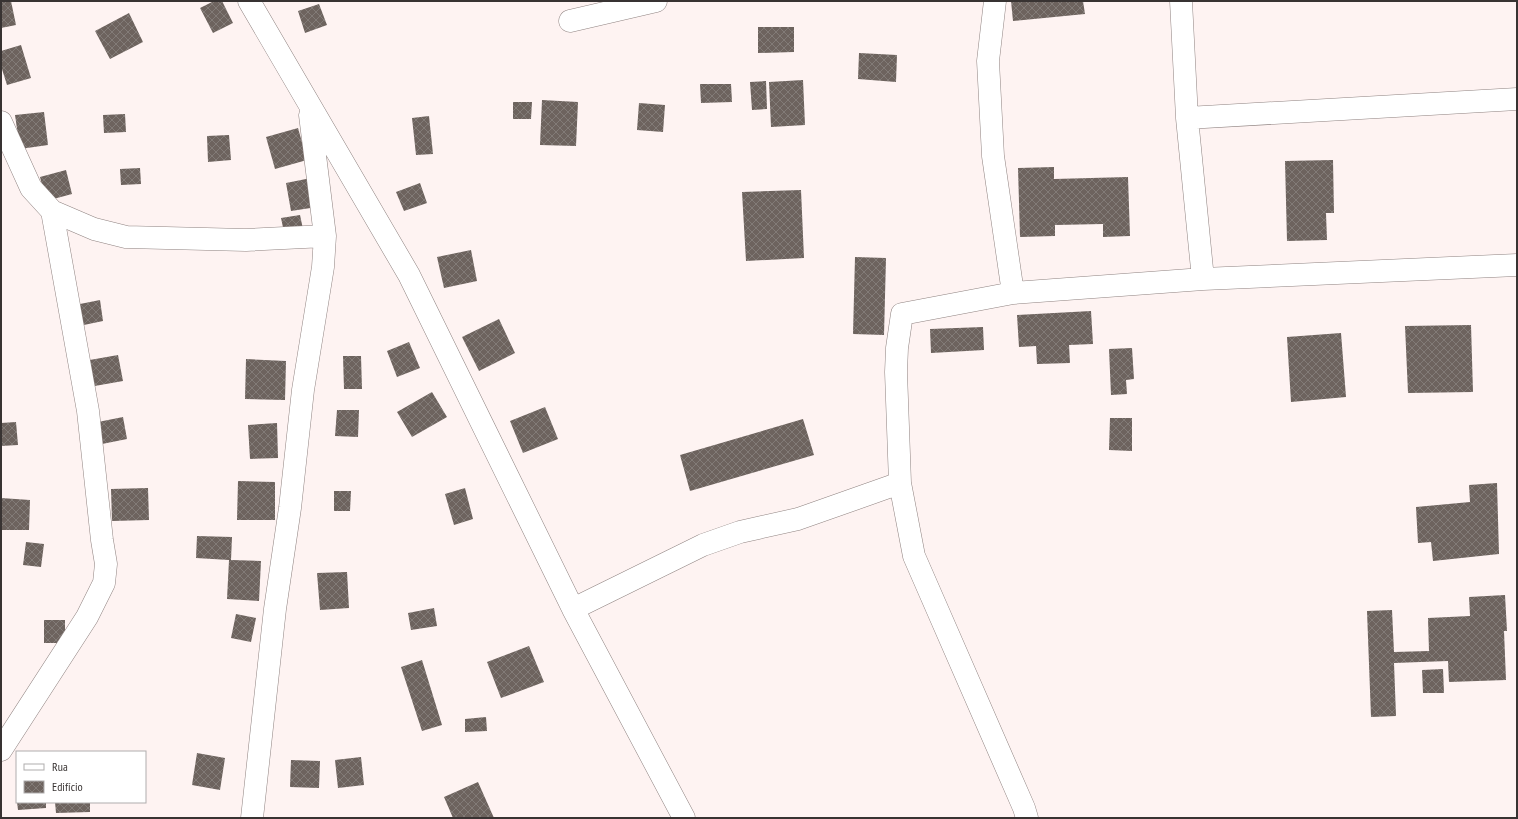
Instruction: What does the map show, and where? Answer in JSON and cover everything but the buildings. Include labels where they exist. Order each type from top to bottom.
[{"type":"street","points":[[249,1],[409,276],[573,609],[684,818]]},
{"type":"street","points":[[570,21],[656,1]]},
{"type":"street","points":[[995,1],[988,61],[993,156],[1013,292]]},
{"type":"street","points":[[1181,1],[1187,118],[1203,279]]},
{"type":"street","points":[[1187,118],[1517,99]]},
{"type":"street","points":[[252,818],[275,609],[290,508],[303,390],[323,267],[325,236],[309,106]]},
{"type":"street","points":[[1,122],[31,188],[52,211],[94,229],[126,237],[246,240],[325,236]]},
{"type":"street","points":[[1,750],[87,617],[104,583],[106,564],[88,411],[52,211]]},
{"type":"street","points":[[1027,818],[990,728],[914,556],[900,484],[896,372],[897,348],[902,314],[1013,292],[1203,279],[1517,265]]},
{"type":"street","points":[[573,609],[703,546],[740,532],[798,519],[900,484]]}]
